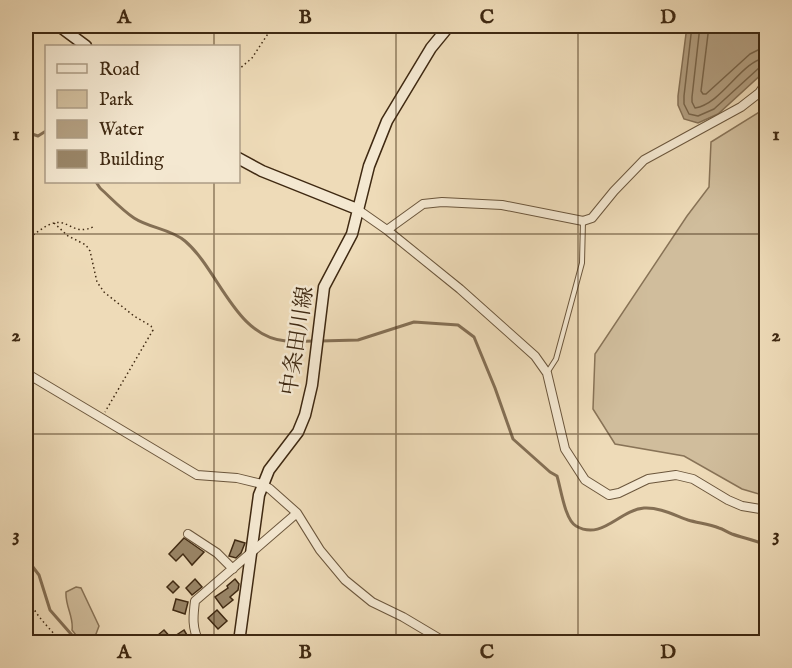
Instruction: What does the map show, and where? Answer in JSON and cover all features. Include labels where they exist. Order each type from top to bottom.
[{"type":"main road","points":[[59,26],[85,45]]},
{"type":"main road","name":"中条田川線","points":[[239,642],[262,484],[269,470],[298,432],[305,415],[312,385],[324,287],[352,234],[369,166],[387,121],[431,48],[449,26]]},
{"type":"main road","points":[[240,159],[262,171],[357,209]]},
{"type":"street","points":[[387,230],[423,204],[442,202],[502,205],[583,221],[592,218],[644,160],[741,107],[759,93],[766,83]]},
{"type":"street","points":[[357,209],[387,230],[460,289],[535,356],[547,373],[565,449],[585,480],[609,495],[619,494],[648,479],[676,475],[693,479],[742,506],[766,510]]},
{"type":"street","points":[[26,373],[197,475],[237,478],[262,484],[297,513],[320,550],[345,580],[372,602],[445,642]]},
{"type":"street","points":[[199,642],[193,630],[195,601],[297,513]]},
{"type":"street","points":[[188,534],[217,553],[233,569]]},
{"type":"lane","points":[[547,373],[556,359],[582,263],[583,221]]},
{"type":"path","points":[[240,68],[252,58],[273,26]]},
{"type":"path","points":[[54,223],[68,236],[86,245],[90,250],[97,282],[104,292],[134,316],[151,326],[153,330],[101,419]]},
{"type":"path","points":[[26,240],[54,223],[86,231],[95,226]]},
{"type":"path","points":[[26,590],[33,609],[61,642]]},
{"type":"path","points":[[746,642],[766,641]]},
{"type":"green space","points":[[766,108],[766,496],[742,489],[684,456],[615,444],[593,409],[595,354],[687,216],[709,187],[711,142]]},
{"type":"green space","points":[[76,587],[81,588],[99,626],[96,634],[85,642],[79,639],[72,630],[67,602],[66,592]]},
{"type":"water","points":[[687,26],[764,26],[766,33],[765,71],[718,114],[698,123],[684,119],[678,105]]},
{"type":"building","points":[[184,538],[204,552],[192,565],[183,554],[176,561],[169,554]]},
{"type":"building","points":[[235,540],[245,543],[236,558],[229,556]]},
{"type":"building","points":[[195,579],[202,587],[192,595],[186,588]]},
{"type":"building","points":[[235,579],[239,584],[238,590],[230,597],[233,600],[223,608],[215,597],[228,588],[227,586]]},
{"type":"building","points":[[173,581],[179,587],[173,593],[167,587]]},
{"type":"building","points":[[176,599],[188,602],[185,614],[173,610]]},
{"type":"building","points":[[217,610],[227,621],[218,629],[208,618]]},
{"type":"building","points":[[164,630],[172,639],[168,642],[164,642],[158,635]]},
{"type":"building","points":[[184,630],[191,642],[178,642],[175,636]]},
{"type":"waterway","points":[[26,132],[38,136],[45,132]]},
{"type":"waterway","points":[[97,183],[112,200],[134,218],[185,241],[197,253],[229,300],[253,328],[268,337],[286,341],[314,341]]},
{"type":"waterway","points":[[320,341],[358,340],[414,322],[458,325],[474,337],[513,439],[557,476],[566,511],[576,526],[585,530],[594,530],[635,510],[650,508],[722,529],[766,545]]},
{"type":"waterway","points":[[26,558],[39,575],[50,610],[78,642]]}]
